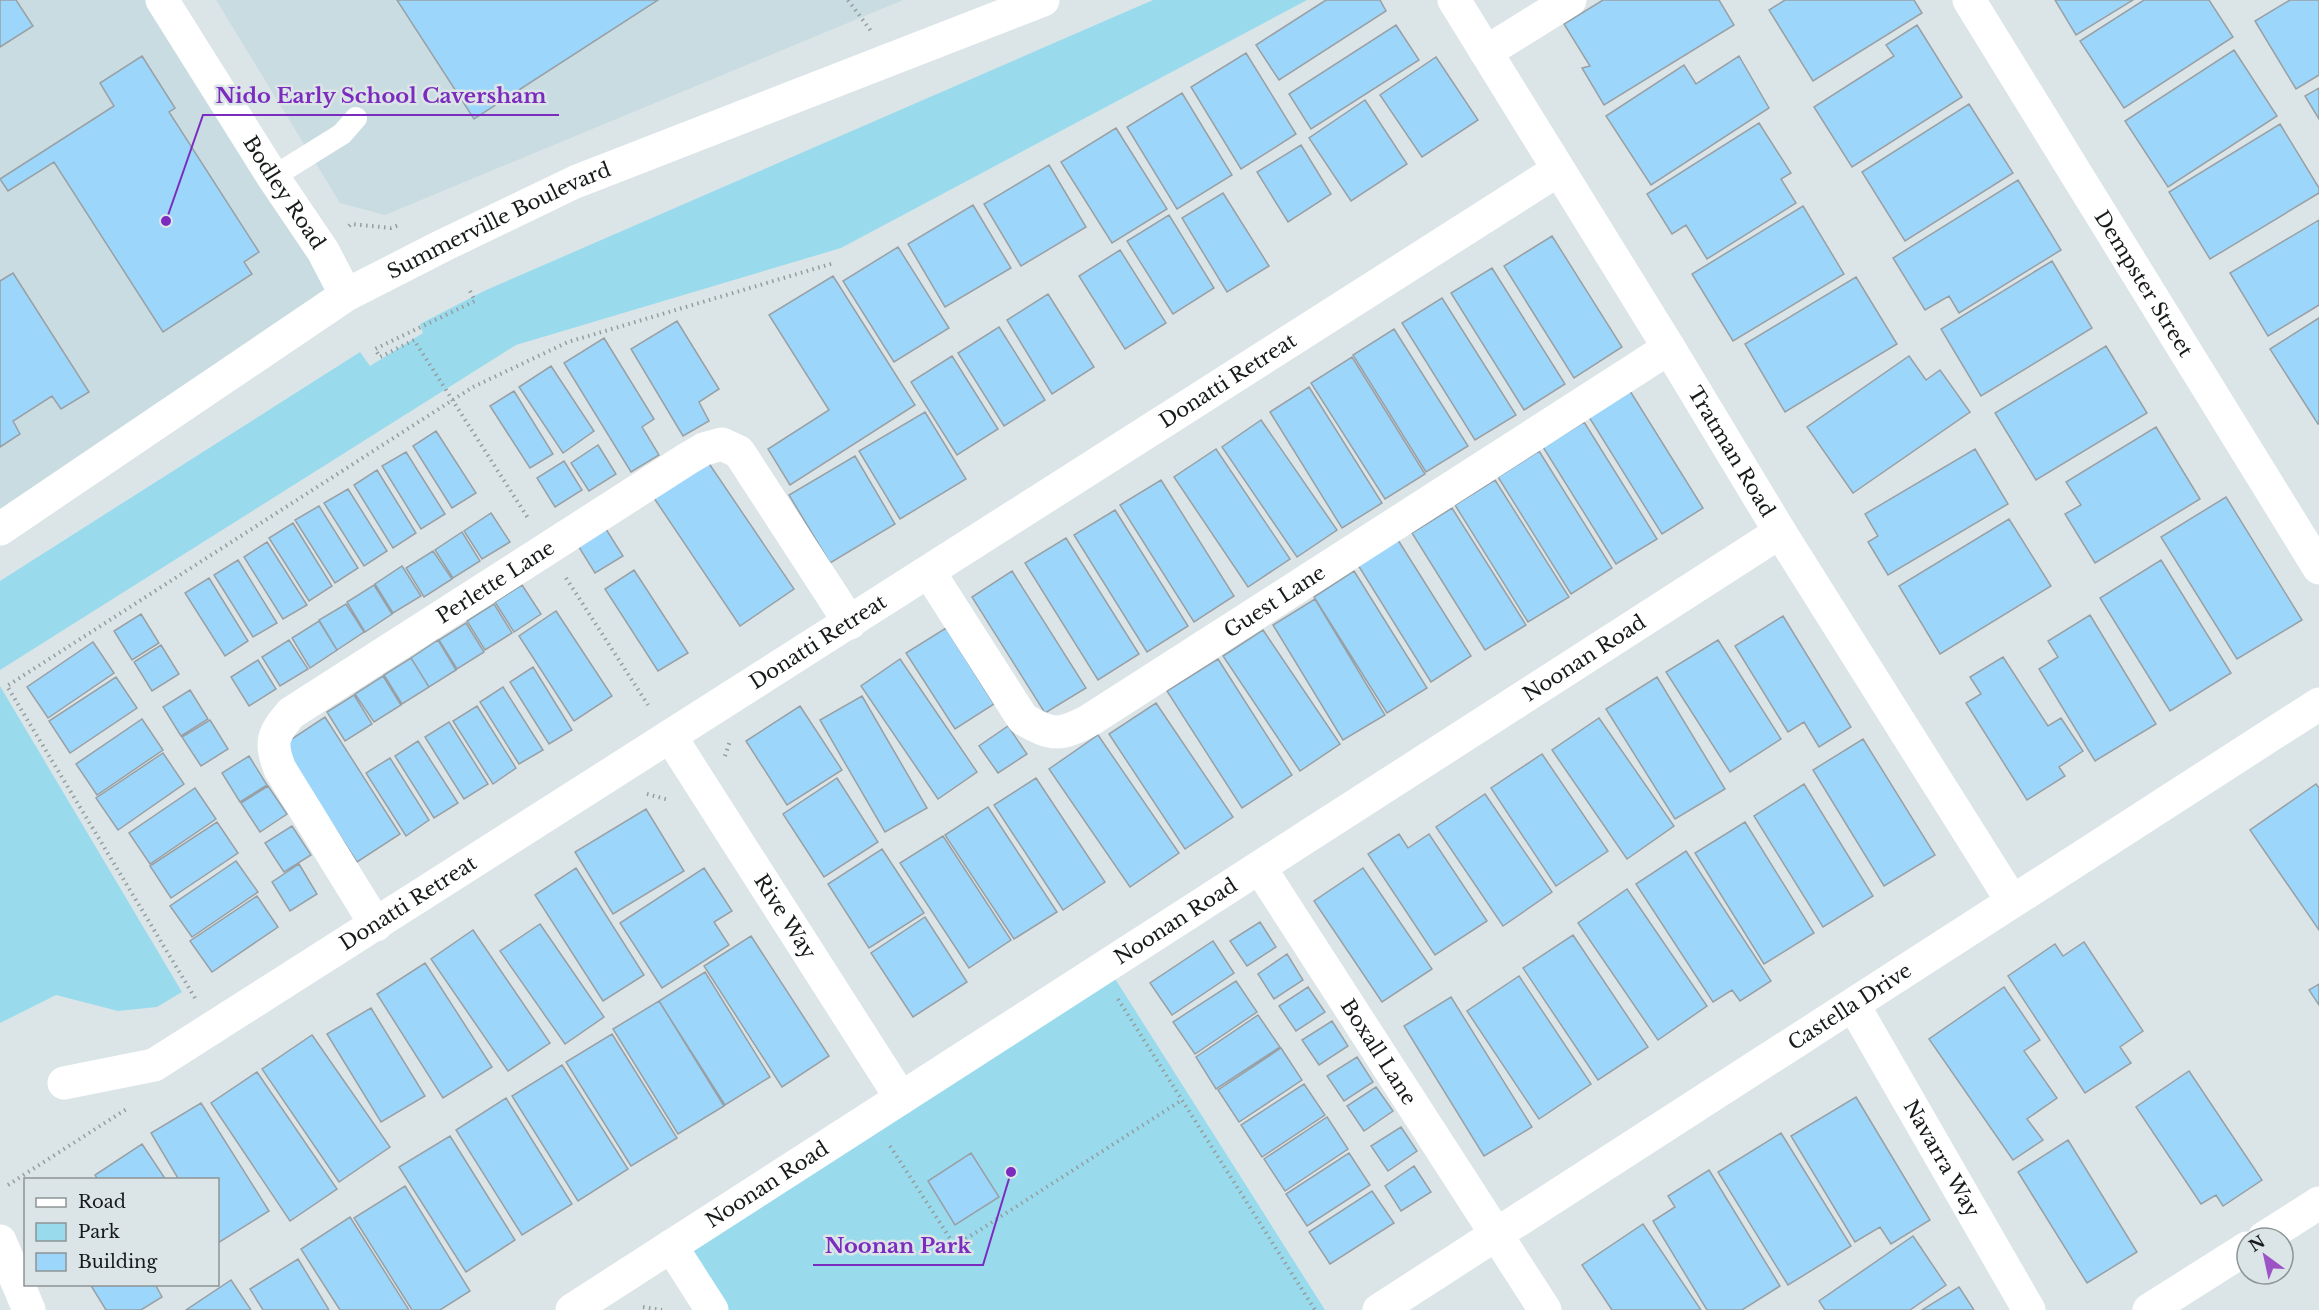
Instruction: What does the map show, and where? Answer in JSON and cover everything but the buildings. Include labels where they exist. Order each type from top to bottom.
[{"type":"street","name":"Bodley Road","points":[[162,0],[322,251],[346,295]]},
{"type":"street","name":"Summerville Boulevard","points":[[0,529],[346,295],[575,182],[1043,0]]},
{"type":"street","name":"Tratman Road","points":[[1454,0],[1780,532],[2012,901]]},
{"type":"street","points":[[1486,52],[1570,0]]},
{"type":"street","name":"Dempster Street","points":[[1969,0],[2319,568]]},
{"type":"street","name":"Donatti Retreat","points":[[64,1083],[154,1065],[1557,170]]},
{"type":"street","name":"Guest Lane","points":[[929,572],[1023,719],[1044,731],[1069,731],[1090,720],[1669,348]]},
{"type":"street","name":"Perlette Lane","points":[[376,925],[280,769],[274,754],[273,738],[280,726],[291,713],[704,448],[722,444],[739,452],[850,623]]},
{"type":"street","name":"Noonan Road","points":[[572,1310],[1780,532]]},
{"type":"street","name":"Castella Drive","points":[[1379,1310],[1854,1006],[2012,901],[2319,704]]},
{"type":"street","name":"Rive Way","points":[[670,736],[901,1098]]},
{"type":"street","name":"Boxall Lane","points":[[1260,868],[1545,1310]]},
{"type":"street","name":"Navarra Way","points":[[1854,1006],[2029,1310]]},
{"type":"street","points":[[2283,1226],[2319,1203]]},
{"type":"street","points":[[0,1241],[29,1310]]},
{"type":"street","points":[[671,1246],[712,1310]]},
{"type":"street","points":[[2148,1310],[2235,1256]]},
{"type":"lane","points":[[273,177],[342,135],[356,118]]},
{"type":"path","points":[[322,251],[351,224],[391,228],[401,225]]},
{"type":"path","points":[[195,999],[7,686],[452,400],[492,378],[568,342],[834,263]]},
{"type":"path","points":[[452,400],[414,340],[380,357],[375,349],[475,301],[470,291]]},
{"type":"path","points":[[1117,996],[1315,1310]]},
{"type":"path","points":[[884,1137],[955,1246],[1182,1100]]},
{"type":"shaded area","points":[[0,0],[162,0],[346,295],[0,529]]},
{"type":"shaded area","points":[[216,0],[903,0],[385,215],[340,203]]},
{"type":"green space","points":[[1153,0],[1307,0],[841,248],[516,345],[0,670],[0,581],[360,352],[370,366],[423,333],[420,324],[484,291]]},
{"type":"green space","points":[[0,686],[182,992],[157,1007],[118,1011],[56,995],[0,1023]]},
{"type":"green space","points":[[1107,966],[1325,1310],[712,1310],[671,1246]]},
{"type":"place","name":"Nido Early School Caversham","points":[[166,221]]},
{"type":"place","name":"Noonan Park","points":[[1011,1172]]}]
